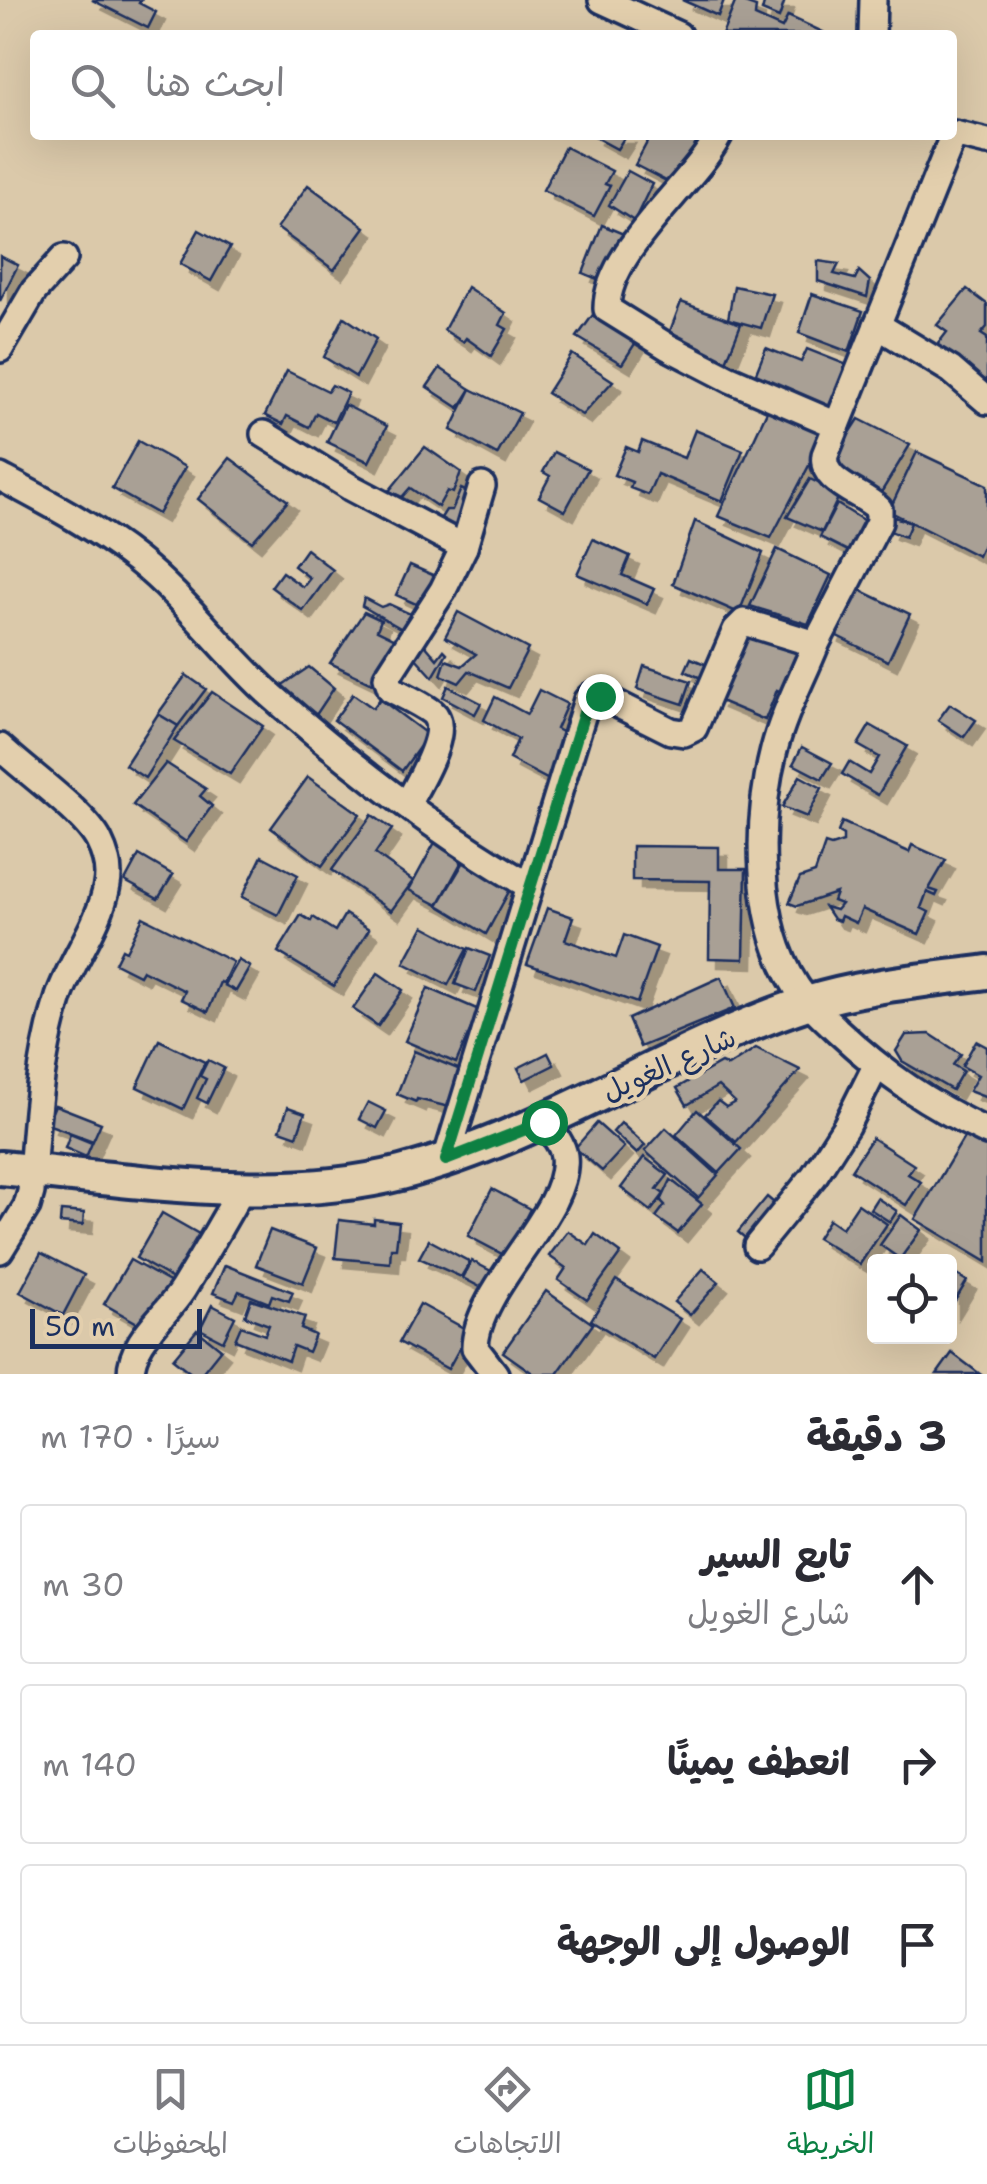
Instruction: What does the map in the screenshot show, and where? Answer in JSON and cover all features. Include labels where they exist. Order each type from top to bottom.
[{"type":"street","points":[[602,0],[667,30]]},
{"type":"street","points":[[872,30],[873,0]]},
{"type":"street","points":[[957,134],[987,142]]},
{"type":"street","points":[[714,140],[623,264],[609,294],[607,309],[730,379],[837,425]]},
{"type":"street","points":[[950,140],[825,455],[826,474],[872,502],[879,510],[879,522],[816,644],[775,745],[760,832],[778,949],[808,1003],[904,1088],[987,1132]]},
{"type":"street","points":[[0,349],[34,290],[64,258]]},
{"type":"street","points":[[877,325],[951,370],[987,401]]},
{"type":"street","points":[[264,434],[350,487],[464,547]]},
{"type":"street","points":[[0,476],[84,523],[139,562],[269,693],[406,805],[468,850],[528,886]]},
{"type":"street","points":[[406,805],[439,739],[440,724],[434,714],[391,688],[387,676],[443,590],[464,547],[482,486]]},
{"type":"street","points":[[446,1160],[528,886],[591,696],[600,696],[672,731],[684,733],[694,728],[740,623],[816,644]]},
{"type":"street","points":[[0,747],[68,806],[97,837],[108,875],[97,917],[61,991],[52,1020],[16,1170],[27,1206],[0,1250]]},
{"type":"street","name":"شارع الغويل","points":[[16,1170],[242,1188],[294,1188],[398,1174],[544,1122],[668,1061],[808,1003],[884,986],[987,972]]},
{"type":"street","points":[[757,1246],[814,1176],[846,1126],[876,1066]]},
{"type":"street","points":[[495,1374],[475,1348],[479,1320],[546,1212],[563,1169],[560,1143],[544,1122]]},
{"type":"street","points":[[130,1374],[138,1348],[179,1295],[242,1188]]},
{"type":"building","points":[[92,0],[141,0],[139,3],[156,12],[148,28]]},
{"type":"building","points":[[682,0],[724,0],[718,16]]},
{"type":"building","points":[[736,0],[756,7],[755,16],[782,28],[788,16],[819,30],[724,30]]},
{"type":"building","points":[[765,0],[785,0],[779,18],[762,11]]},
{"type":"building","points":[[600,140],[623,140],[617,149]]},
{"type":"building","points":[[648,140],[691,140],[698,144],[680,188],[635,165]]},
{"type":"building","points":[[565,147],[612,171],[605,184],[610,186],[594,216],[543,190]]},
{"type":"building","points":[[628,171],[652,184],[634,221],[609,205]]},
{"type":"building","points":[[308,185],[365,227],[334,270],[277,228]]},
{"type":"building","points":[[602,225],[626,235],[607,283],[583,273]]},
{"type":"building","points":[[199,230],[230,247],[211,281],[180,264]]},
{"type":"building","points":[[0,256],[18,265],[0,301]]},
{"type":"building","points":[[818,261],[839,264],[834,274],[855,279],[859,271],[870,281],[867,297],[818,281]]},
{"type":"building","points":[[734,286],[772,294],[761,328],[728,319]]},
{"type":"building","points":[[467,287],[506,313],[500,325],[507,329],[491,356],[466,338],[463,342],[444,330]]},
{"type":"building","points":[[967,289],[987,304],[987,327],[981,334],[987,338],[987,388],[934,349],[947,332],[937,325]]},
{"type":"building","points":[[812,294],[863,311],[849,352],[799,333]]},
{"type":"building","points":[[681,302],[741,324],[725,364],[667,339]]},
{"type":"building","points":[[595,312],[638,339],[622,364],[577,337]]},
{"type":"building","points":[[344,317],[376,339],[356,377],[324,357]]},
{"type":"building","points":[[766,348],[801,362],[807,349],[860,370],[832,415],[752,383]]},
{"type":"building","points":[[572,354],[613,381],[582,415],[547,393]]},
{"type":"building","points":[[440,368],[471,389],[459,408],[427,387]]},
{"type":"building","points":[[287,371],[328,391],[332,385],[348,393],[334,422],[316,413],[309,427],[287,416],[283,424],[265,415]]},
{"type":"building","points":[[471,389],[520,413],[497,455],[451,430]]},
{"type":"building","points":[[345,405],[387,426],[369,462],[327,442]]},
{"type":"building","points":[[769,407],[826,433],[771,538],[718,516]]},
{"type":"building","points":[[859,419],[910,445],[879,496],[828,467]]},
{"type":"building","points":[[695,430],[743,450],[722,501],[657,474],[648,495],[630,488],[632,482],[614,475],[626,447],[638,452],[642,441],[684,458]]},
{"type":"building","points":[[138,441],[185,467],[158,514],[112,488]]},
{"type":"building","points":[[425,447],[461,472],[453,493],[447,491],[438,507],[410,488],[402,497],[389,491]]},
{"type":"building","points":[[554,452],[588,469],[565,511],[539,497],[550,476],[543,472]]},
{"type":"building","points":[[917,452],[987,485],[987,536],[978,556],[889,511]]},
{"type":"building","points":[[230,458],[288,501],[252,542],[198,499]]},
{"type":"building","points":[[810,479],[840,494],[822,532],[787,517]]},
{"type":"building","points":[[461,489],[472,494],[459,528],[439,521],[446,510],[452,510]]},
{"type":"building","points":[[837,504],[866,522],[850,552],[820,537]]},
{"type":"building","points":[[892,516],[911,523],[905,537],[887,530]]},
{"type":"building","points":[[695,521],[763,553],[739,613],[673,584]]},
{"type":"building","points":[[593,539],[630,556],[622,575],[654,589],[647,604],[577,574]]},
{"type":"building","points":[[306,549],[333,570],[303,611],[271,587],[282,572],[303,587],[310,578],[294,566]]},
{"type":"building","points":[[777,549],[831,575],[808,624],[750,606]]},
{"type":"building","points":[[410,565],[442,579],[427,609],[396,595]]},
{"type":"building","points":[[854,587],[910,614],[888,661],[831,633]]},
{"type":"building","points":[[364,598],[417,617],[409,633],[362,606]]},
{"type":"building","points":[[364,612],[381,620],[377,630],[398,640],[376,685],[330,663]]},
{"type":"building","points":[[458,612],[528,649],[508,688],[469,671],[459,683],[441,675],[446,660],[462,666],[476,654],[445,637]]},
{"type":"building","points":[[744,632],[804,656],[788,695],[777,690],[765,720],[715,699]]},
{"type":"building","points":[[425,645],[437,659],[444,650],[447,653],[433,677],[415,657]]},
{"type":"building","points":[[691,658],[707,665],[701,678],[685,671]]},
{"type":"building","points":[[644,666],[691,681],[683,704],[637,689]]},
{"type":"building","points":[[309,667],[334,688],[312,721],[281,686]]},
{"type":"building","points":[[186,675],[206,689],[178,726],[158,714]]},
{"type":"building","points":[[448,686],[481,703],[475,714],[443,697]]},
{"type":"building","points":[[539,690],[567,704],[556,729],[571,737],[549,780],[509,759],[518,739],[484,720],[495,697],[527,714]]},
{"type":"building","points":[[212,692],[263,726],[230,774],[174,741]]},
{"type":"building","points":[[353,694],[373,708],[380,699],[428,735],[402,771],[334,720]]},
{"type":"building","points":[[950,704],[976,720],[964,737],[938,720]]},
{"type":"building","points":[[158,714],[178,726],[145,778],[125,765]]},
{"type":"building","points":[[870,725],[907,746],[878,795],[842,774],[849,762],[869,774],[879,757],[858,745]]},
{"type":"building","points":[[802,747],[832,763],[822,779],[793,764]]},
{"type":"building","points":[[166,763],[206,789],[200,796],[212,806],[186,842],[133,805]]},
{"type":"building","points":[[800,776],[822,788],[807,817],[782,807]]},
{"type":"building","points":[[308,777],[360,814],[322,866],[271,828]]},
{"type":"building","points":[[372,815],[392,829],[375,854],[413,881],[391,911],[332,870]]},
{"type":"building","points":[[842,822],[909,852],[912,845],[946,860],[929,889],[938,892],[936,896],[927,892],[921,908],[929,912],[919,934],[862,909],[856,923],[841,916],[839,921],[833,919],[825,907],[836,910],[841,904],[833,901],[836,893],[797,906],[789,903],[800,878],[815,873],[825,844],[843,842],[843,835],[838,832]]},
{"type":"building","points":[[439,835],[468,850],[438,905],[409,890]]},
{"type":"building","points":[[632,846],[719,847],[719,869],[746,869],[744,959],[709,958],[710,881],[632,880]]},
{"type":"building","points":[[139,855],[173,875],[158,899],[125,881]]},
{"type":"building","points":[[262,856],[298,875],[278,915],[242,897]]},
{"type":"building","points":[[465,860],[512,886],[486,934],[438,905]]},
{"type":"building","points":[[547,908],[573,917],[565,940],[616,958],[624,935],[657,947],[637,1003],[527,964]]},
{"type":"building","points":[[345,914],[369,929],[334,986],[278,952],[301,915],[311,921],[313,917],[335,931]]},
{"type":"building","points":[[143,917],[233,962],[208,1012],[181,999],[185,991],[142,970],[139,975],[115,963],[122,949],[126,951]]},
{"type":"building","points":[[424,926],[467,949],[448,985],[404,963]]},
{"type":"building","points":[[469,948],[490,956],[476,992],[455,984]]},
{"type":"building","points":[[238,960],[250,967],[236,991],[224,985]]},
{"type":"building","points":[[378,973],[403,990],[378,1026],[353,1009]]},
{"type":"building","points":[[721,977],[735,1008],[640,1047],[628,1019]]},
{"type":"building","points":[[428,988],[479,1010],[456,1063],[405,1041]]},
{"type":"building","points":[[930,1034],[961,1054],[953,1065],[963,1071],[952,1090],[902,1061],[896,1051],[906,1035]]},
{"type":"building","points":[[159,1040],[205,1062],[183,1109],[137,1087]]},
{"type":"building","points":[[976,1041],[987,1047],[987,1098],[969,1091],[978,1075],[962,1066]]},
{"type":"building","points":[[756,1048],[800,1070],[736,1142],[705,1115],[718,1101],[726,1107],[735,1102],[718,1086],[687,1105],[677,1088],[721,1063],[728,1066]]},
{"type":"building","points":[[414,1051],[463,1071],[449,1107],[417,1099],[416,1102],[397,1094]]},
{"type":"building","points":[[548,1053],[554,1065],[524,1080],[518,1068]]},
{"type":"building","points":[[208,1060],[224,1068],[207,1103],[197,1098],[206,1079],[200,1076]]},
{"type":"building","points":[[368,1102],[386,1111],[377,1128],[359,1119]]},
{"type":"building","points":[[55,1105],[101,1123],[93,1141],[47,1124]]},
{"type":"building","points":[[288,1107],[305,1113],[297,1136],[280,1130]]},
{"type":"building","points":[[697,1110],[741,1149],[719,1173],[676,1135]]},
{"type":"building","points":[[597,1123],[624,1147],[602,1171],[575,1148]]},
{"type":"building","points":[[621,1123],[645,1145],[637,1154],[613,1132]]},
{"type":"building","points":[[666,1128],[718,1175],[698,1198],[645,1151]]},
{"type":"building","points":[[969,1129],[987,1140],[987,1262],[915,1219]]},
{"type":"building","points":[[70,1134],[92,1143],[86,1157],[65,1148]]},
{"type":"building","points":[[872,1138],[914,1165],[908,1174],[921,1182],[906,1205],[851,1170]]},
{"type":"building","points":[[644,1157],[668,1175],[657,1189],[664,1194],[651,1211],[621,1188]]},
{"type":"building","points":[[671,1180],[702,1204],[678,1233],[656,1217],[665,1205],[661,1201]]},
{"type":"building","points":[[492,1189],[530,1209],[506,1256],[468,1236]]},
{"type":"building","points":[[767,1197],[780,1208],[751,1243],[738,1232]]},
{"type":"building","points":[[877,1198],[897,1211],[890,1222],[870,1209]]},
{"type":"building","points":[[858,1204],[887,1224],[860,1264],[817,1238],[829,1219],[842,1228]]},
{"type":"building","points":[[61,1211],[84,1213],[83,1225],[60,1223]]},
{"type":"building","points":[[162,1213],[206,1238],[180,1283],[136,1258]]},
{"type":"building","points":[[901,1215],[921,1230],[904,1254],[893,1254],[880,1245]]},
{"type":"building","points":[[374,1219],[399,1222],[390,1263],[335,1258],[339,1220],[374,1224]]},
{"type":"building","points":[[270,1230],[317,1248],[303,1283],[256,1265]]},
{"type":"building","points":[[568,1231],[588,1245],[595,1234],[621,1253],[587,1300],[558,1280],[566,1268],[549,1256]]},
{"type":"building","points":[[429,1240],[470,1262],[461,1277],[419,1258]]},
{"type":"building","points":[[41,1253],[84,1275],[63,1315],[20,1292]]},
{"type":"building","points":[[130,1260],[173,1284],[148,1329],[104,1304]]},
{"type":"building","points":[[472,1261],[493,1272],[484,1289],[463,1278]]},
{"type":"building","points":[[225,1265],[293,1292],[289,1301],[272,1295],[269,1303],[239,1291],[234,1301],[213,1293]]},
{"type":"building","points":[[703,1269],[719,1282],[690,1315],[674,1302]]},
{"type":"building","points":[[957,1275],[967,1281],[957,1297]]},
{"type":"building","points":[[616,1280],[680,1319],[654,1359],[591,1320]]},
{"type":"building","points":[[546,1291],[593,1324],[557,1374],[534,1374],[503,1352]]},
{"type":"building","points":[[251,1299],[305,1317],[301,1329],[315,1335],[308,1352],[293,1346],[288,1361],[235,1340],[241,1326],[265,1335],[269,1325],[245,1316]]},
{"type":"building","points":[[420,1304],[469,1331],[448,1369],[399,1342]]},
{"type":"building","points":[[212,1305],[235,1317],[223,1341],[200,1329]]},
{"type":"building","points":[[197,1330],[221,1349],[201,1374],[192,1374],[173,1359]]},
{"type":"building","points":[[952,1353],[980,1374],[937,1374]]},
{"type":"route","points":[[544,1122],[446,1160],[588,700],[600,696]]}]
